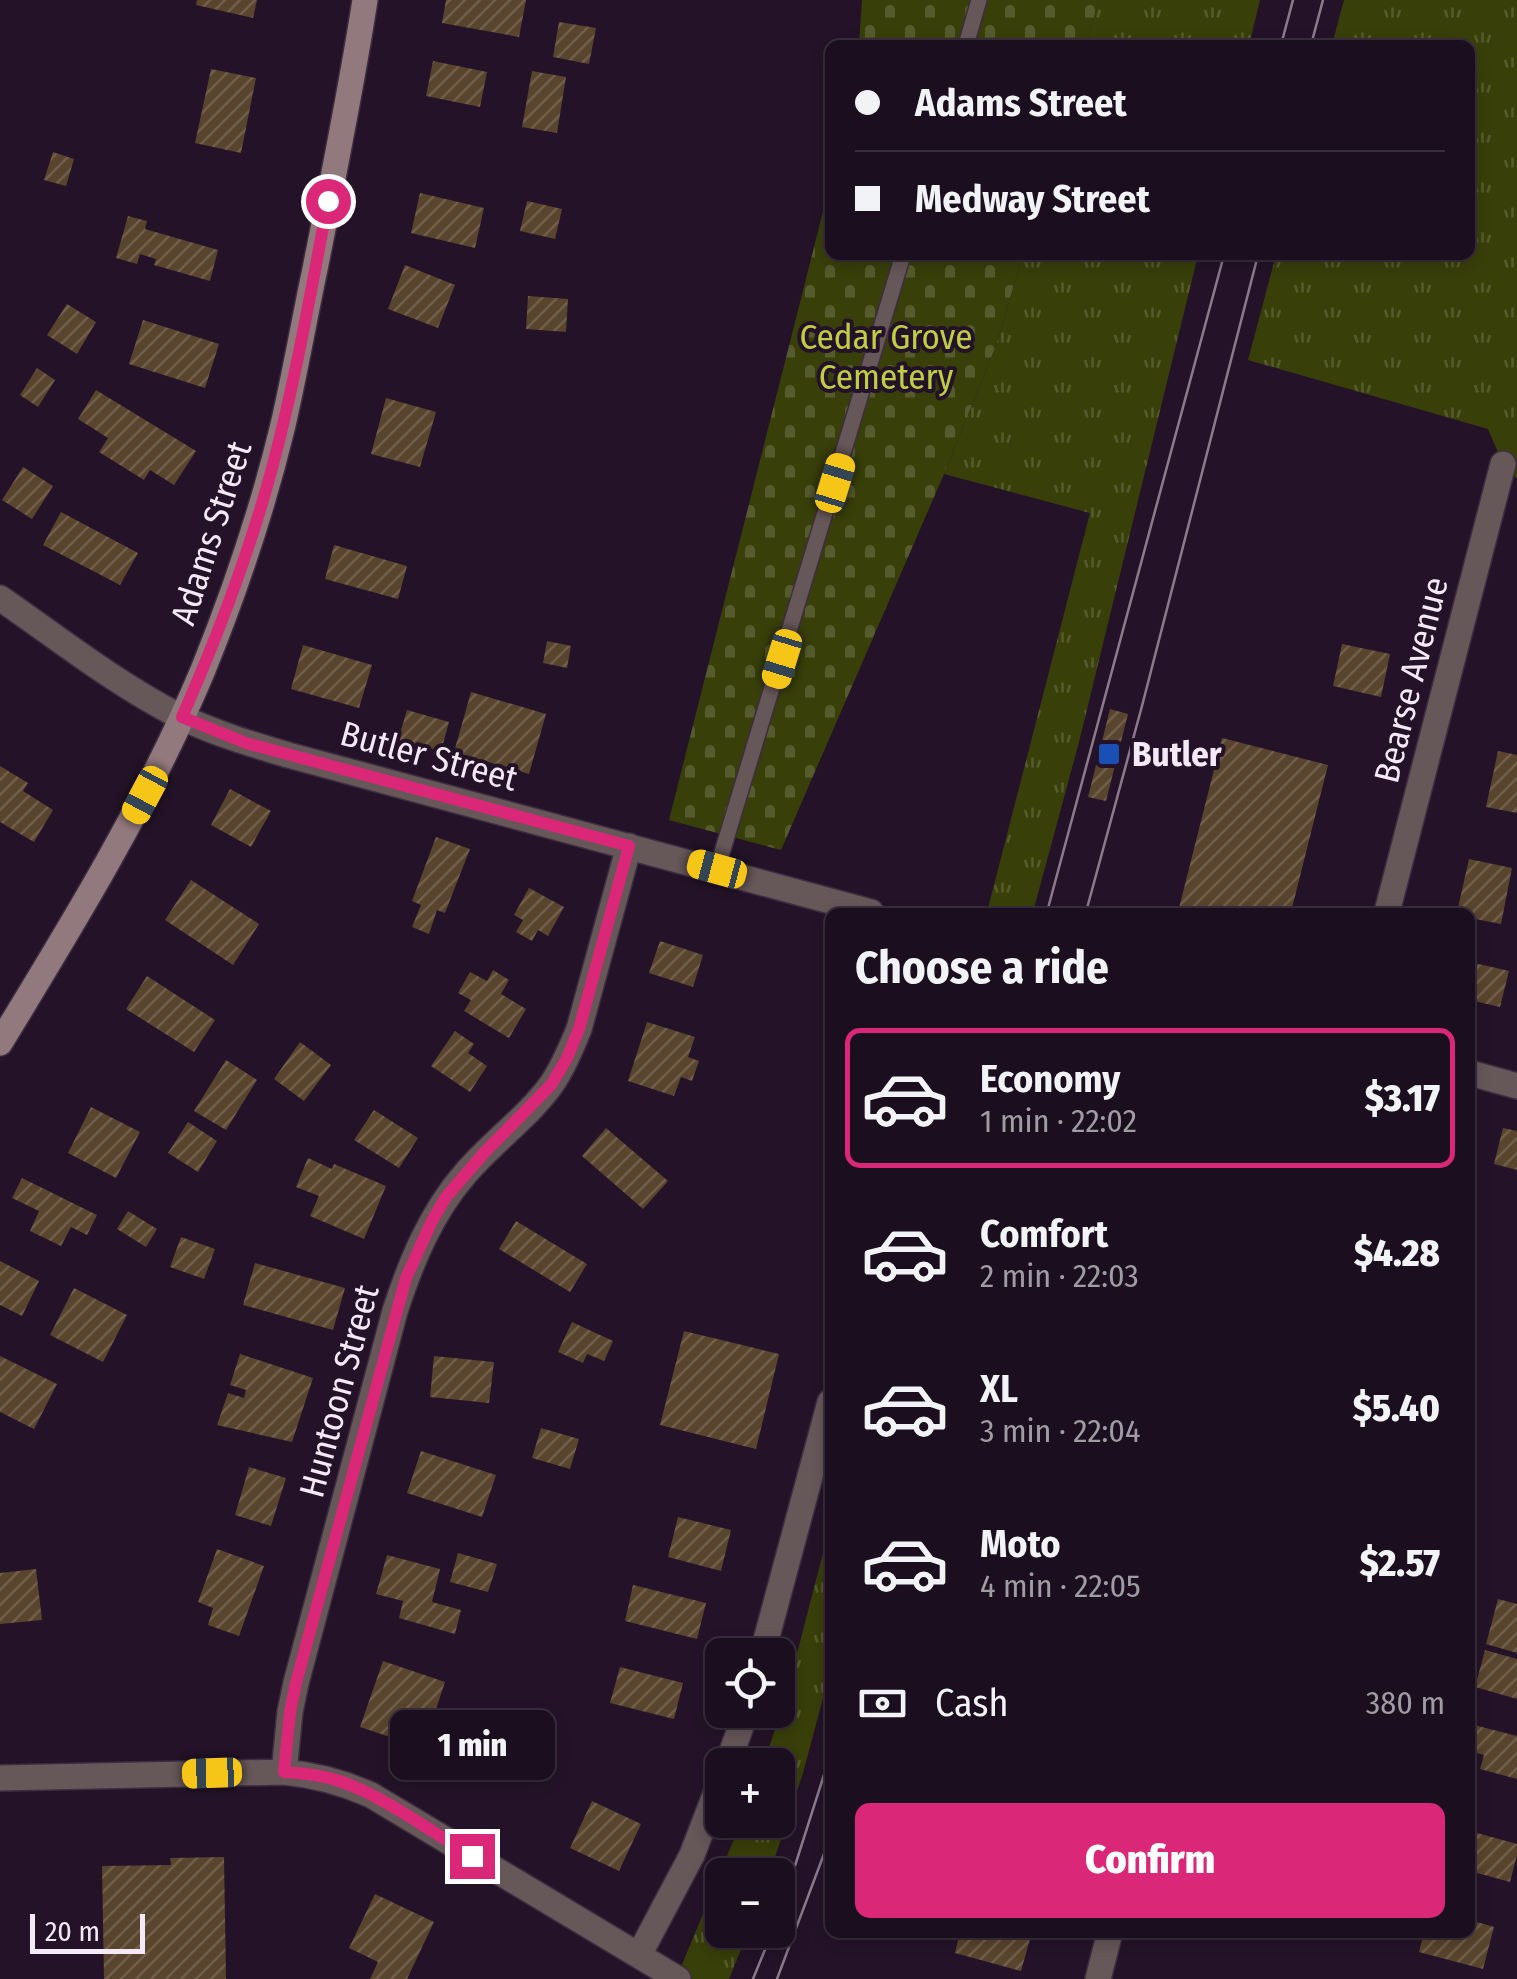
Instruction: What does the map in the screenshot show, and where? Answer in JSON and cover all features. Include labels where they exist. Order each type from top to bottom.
[{"type":"main road","name":"Adams Street","points":[[0,1043],[123,837],[182,717],[228,604],[283,424],[365,0]]},
{"type":"street","name":"Bearse Avenue","points":[[1388,908],[1503,464]]},
{"type":"street","name":"Butler Street","points":[[0,598],[132,690],[213,731],[857,908]]},
{"type":"street","name":"Huntoon Street","points":[[284,1772],[296,1683],[406,1278],[446,1197],[551,1085],[567,1058],[579,1029],[629,846]]},
{"type":"street","points":[[1475,1074],[1517,1086]]},
{"type":"street","points":[[767,1638],[825,1421]]},
{"type":"street","points":[[0,1778],[284,1772],[314,1774],[342,1782],[371,1795],[673,1976]]},
{"type":"street","points":[[638,1956],[676,1888],[705,1818]]},
{"type":"street","points":[[1098,1979],[1108,1938]]},
{"type":"lane","points":[[967,40],[979,0]]},
{"type":"lane","points":[[717,869],[901,260]]},
{"type":"green space","points":[[862,0],[1099,0],[1087,40],[859,40]]},
{"type":"green space","points":[[1099,0],[1260,0],[1250,40],[1087,40]]},
{"type":"green space","points":[[1344,0],[1517,0],[1517,479],[1503,464],[1488,429],[1248,360],[1275,260],[1475,260],[1475,40],[1333,40]]},
{"type":"green space","name":"Cedar Grove Cemetery","points":[[825,204],[825,260],[1022,260],[996,346],[944,474],[781,850],[669,820]]},
{"type":"green space","points":[[1022,260],[1197,260],[1079,742],[1034,908],[988,908],[1090,513],[944,474],[996,346]]},
{"type":"green space","points":[[825,1545],[825,1691],[795,1797],[795,1748],[769,1748],[776,1728],[795,1728],[795,1661]]},
{"type":"green space","points":[[735,1838],[781,1838],[775,1858],[726,1858]]},
{"type":"green space","points":[[705,1909],[705,1948],[742,1948],[729,1979],[676,1979]]},
{"type":"building","points":[[197,0],[257,0],[253,18],[196,5]]},
{"type":"building","points":[[446,0],[526,0],[519,37],[442,23]]},
{"type":"building","points":[[559,22],[596,28],[589,64],[553,57]]},
{"type":"building","points":[[433,61],[487,72],[480,107],[426,96]]},
{"type":"building","points":[[211,69],[256,78],[241,153],[195,143]]},
{"type":"building","points":[[532,71],[566,77],[557,133],[522,127]]},
{"type":"building","points":[[53,152],[74,159],[66,186],[44,180]]},
{"type":"building","points":[[420,193],[484,208],[475,248],[411,233]]},
{"type":"building","points":[[527,201],[562,209],[555,239],[520,231]]},
{"type":"building","points":[[128,216],[147,221],[145,229],[218,250],[210,281],[154,265],[156,259],[140,254],[137,264],[116,258]]},
{"type":"building","points":[[405,265],[455,285],[438,328],[388,309]]},
{"type":"building","points":[[528,296],[568,299],[566,332],[526,329]]},
{"type":"building","points":[[67,304],[96,322],[77,354],[47,335]]},
{"type":"building","points":[[143,320],[219,344],[205,388],[129,364]]},
{"type":"building","points":[[37,368],[55,380],[38,407],[20,395]]},
{"type":"building","points":[[96,390],[196,451],[174,485],[150,470],[144,480],[99,452],[108,438],[78,419]]},
{"type":"building","points":[[386,398],[436,412],[420,467],[371,454]]},
{"type":"building","points":[[23,467],[53,486],[32,519],[2,500]]},
{"type":"building","points":[[61,512],[138,553],[120,585],[43,545]]},
{"type":"building","points":[[334,545],[407,566],[398,599],[325,579]]},
{"type":"building","points":[[547,641],[571,646],[567,668],[543,663]]},
{"type":"building","points":[[1342,644],[1390,654],[1381,697],[1333,686]]},
{"type":"building","points":[[303,645],[372,665],[359,708],[291,689]]},
{"type":"building","points":[[471,692],[546,714],[529,774],[454,752]]},
{"type":"building","points":[[1110,709],[1128,714],[1106,801],[1088,797]]},
{"type":"building","points":[[407,710],[449,722],[441,751],[398,740]]},
{"type":"building","points":[[1222,738],[1328,765],[1292,908],[1179,908]]},
{"type":"building","points":[[1498,751],[1517,755],[1517,813],[1486,807]]},
{"type":"building","points":[[0,766],[28,783],[23,791],[53,810],[34,842],[0,822]]},
{"type":"building","points":[[230,789],[271,811],[251,847],[211,825]]},
{"type":"building","points":[[436,837],[470,849],[445,913],[437,910],[429,934],[412,927],[421,905],[412,901]]},
{"type":"building","points":[[1469,859],[1512,868],[1501,924],[1475,919],[1475,908],[1458,908]]},
{"type":"building","points":[[191,880],[259,924],[233,965],[165,920]]},
{"type":"building","points":[[529,888],[564,907],[548,936],[538,930],[532,941],[516,932],[523,920],[514,915]]},
{"type":"building","points":[[660,941],[703,955],[693,987],[649,973]]},
{"type":"building","points":[[1475,963],[1509,971],[1500,1007],[1475,1001]]},
{"type":"building","points":[[493,970],[509,980],[501,994],[526,1009],[509,1038],[464,1011],[471,1000],[458,993],[470,972],[487,981]]},
{"type":"building","points":[[147,976],[215,1020],[194,1052],[126,1009]]},
{"type":"building","points":[[647,1022],[695,1037],[688,1057],[699,1061],[692,1081],[681,1077],[674,1096],[628,1081]]},
{"type":"building","points":[[455,1031],[474,1044],[468,1053],[487,1066],[470,1092],[431,1066]]},
{"type":"building","points":[[300,1042],[331,1065],[304,1101],[274,1079]]},
{"type":"building","points":[[226,1060],[257,1080],[226,1130],[194,1111]]},
{"type":"building","points":[[91,1107],[140,1132],[116,1178],[68,1153]]},
{"type":"building","points":[[374,1110],[418,1138],[399,1168],[354,1140]]},
{"type":"building","points":[[188,1122],[217,1141],[198,1172],[168,1153]]},
{"type":"building","points":[[606,1128],[668,1181],[643,1209],[582,1156]]},
{"type":"building","points":[[1503,1128],[1517,1131],[1517,1170],[1494,1164]]},
{"type":"building","points":[[308,1158],[332,1169],[334,1164],[386,1186],[364,1239],[310,1216],[319,1196],[296,1187]]},
{"type":"building","points":[[22,1178],[97,1215],[87,1235],[71,1227],[61,1246],[30,1231],[39,1211],[12,1198]]},
{"type":"building","points":[[128,1211],[157,1229],[146,1247],[117,1229]]},
{"type":"building","points":[[516,1221],[587,1264],[570,1292],[499,1249]]},
{"type":"building","points":[[181,1237],[215,1249],[204,1279],[170,1267]]},
{"type":"building","points":[[0,1261],[39,1281],[22,1316],[0,1305]]},
{"type":"building","points":[[255,1263],[345,1288],[333,1330],[243,1305]]},
{"type":"building","points":[[74,1288],[127,1315],[103,1362],[50,1335]]},
{"type":"building","points":[[572,1322],[613,1341],[604,1361],[587,1354],[583,1363],[558,1352]]},
{"type":"building","points":[[684,1331],[779,1354],[756,1449],[660,1425]]},
{"type":"building","points":[[240,1354],[313,1378],[292,1442],[217,1425],[228,1393],[244,1398],[246,1390],[230,1385]]},
{"type":"building","points":[[0,1356],[57,1384],[34,1429],[0,1412]]},
{"type":"building","points":[[434,1356],[494,1362],[489,1403],[430,1397]]},
{"type":"building","points":[[541,1428],[579,1439],[570,1469],[532,1458]]},
{"type":"building","points":[[421,1451],[496,1475],[482,1517],[407,1493]]},
{"type":"building","points":[[249,1467],[286,1478],[271,1526],[235,1515]]},
{"type":"building","points":[[678,1517],[731,1530],[721,1571],[668,1557]]},
{"type":"building","points":[[217,1549],[264,1566],[239,1636],[208,1625],[213,1608],[198,1602]]},
{"type":"building","points":[[458,1553],[497,1564],[488,1592],[450,1582]]},
{"type":"building","points":[[387,1555],[440,1569],[432,1602],[461,1610],[455,1634],[399,1618],[403,1601],[376,1594]]},
{"type":"building","points":[[36,1569],[42,1620],[0,1624],[0,1573]]},
{"type":"building","points":[[633,1585],[706,1603],[697,1639],[625,1621]]},
{"type":"building","points":[[1498,1599],[1517,1604],[1517,1653],[1486,1644]]},
{"type":"building","points":[[1485,1650],[1517,1659],[1517,1699],[1475,1687]]},
{"type":"building","points":[[383,1661],[445,1682],[423,1748],[360,1727]]},
{"type":"building","points":[[620,1667],[683,1683],[674,1719],[610,1703]]},
{"type":"building","points":[[1475,1725],[1517,1736],[1517,1779],[1480,1769],[1484,1755],[1475,1752]]},
{"type":"building","points":[[592,1801],[641,1824],[619,1871],[570,1848]]},
{"type":"building","points":[[1475,1832],[1517,1844],[1510,1882],[1475,1872]]},
{"type":"building","points":[[224,1857],[226,1979],[104,1979],[102,1866],[171,1865],[170,1858]]},
{"type":"building","points":[[375,1894],[434,1922],[407,1979],[370,1979],[378,1962],[349,1948]]},
{"type":"building","points":[[1475,1921],[1494,1927],[1483,1969],[1419,1952],[1422,1938],[1475,1938]]},
{"type":"building","points":[[959,1938],[1030,1938],[1021,1971],[955,1953]]},
{"type":"tram line","points":[[1282,40],[1293,0]]},
{"type":"tram line","points":[[1312,40],[1323,0]]},
{"type":"tram line","points":[[1048,908],[1223,260]]},
{"type":"tram line","points":[[1087,908],[1257,260]]},
{"type":"tram line","points":[[795,1866],[825,1772]]},
{"type":"tram line","points":[[777,1979],[825,1851]]},
{"type":"tram line","points":[[753,1979],[766,1948]]},
{"type":"place","name":"Butler","points":[[1109,754]]},
{"type":"route","points":[[328,201],[270,473],[222,620],[182,717],[246,743],[629,846],[579,1029],[567,1058],[531,1108],[446,1197],[406,1278],[290,1712],[284,1772],[314,1774],[342,1782],[371,1795],[472,1856]]}]
